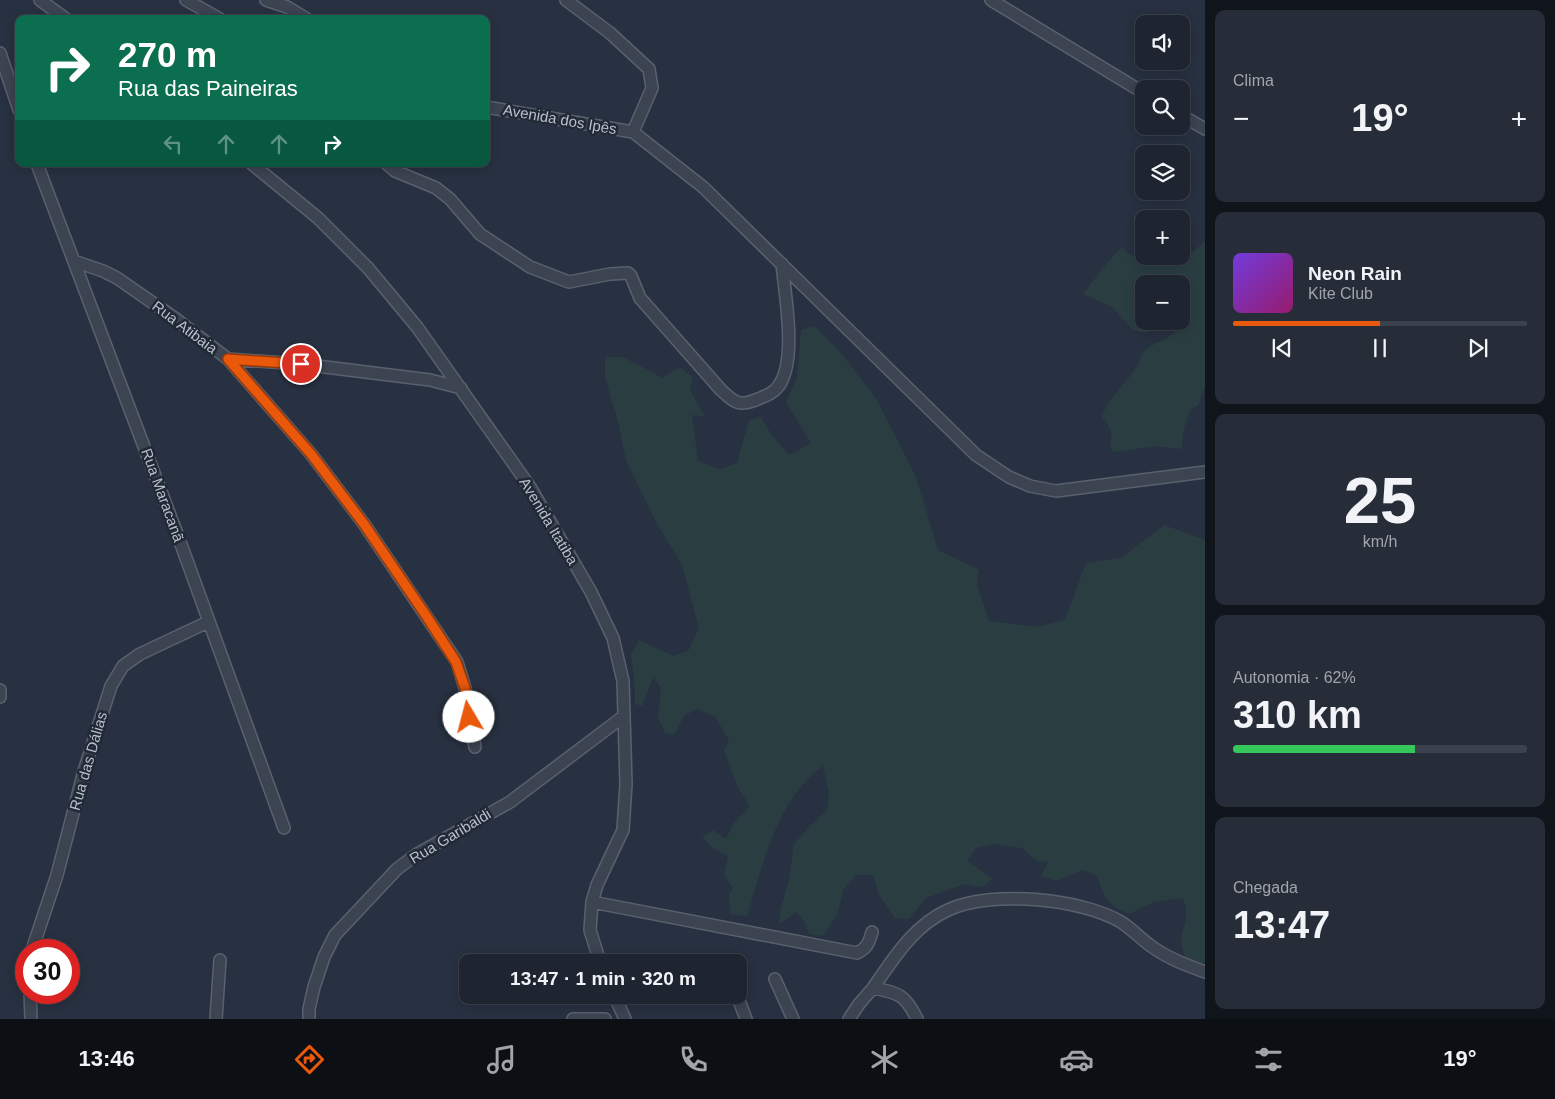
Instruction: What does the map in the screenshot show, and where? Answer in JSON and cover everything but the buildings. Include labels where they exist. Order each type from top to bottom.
[{"type":"street","points":[[40,0],[61,15]]},
{"type":"street","points":[[186,0],[213,15]]},
{"type":"street","points":[[266,0],[287,7],[300,15]]},
{"type":"street","points":[[566,0],[610,33],[649,69],[652,88],[633,132],[702,187],[976,455],[1009,478],[1030,486],[1056,491],[1205,472]]},
{"type":"street","points":[[991,0],[1135,88]]},
{"type":"street","points":[[0,53],[15,98]]},
{"type":"street","name":"Avenida dos Ipês","points":[[490,108],[633,132]]},
{"type":"street","points":[[1190,120],[1205,129]]},
{"type":"street","name":"Rua Maracanã","points":[[38,167],[182,548],[284,828]]},
{"type":"street","name":"Avenida Itatiba","points":[[256,167],[318,218],[368,268],[417,327],[530,487],[591,592],[613,638],[623,682],[626,784],[624,830],[597,885],[592,902],[590,930],[598,954]]},
{"type":"street","points":[[391,167],[395,171],[436,188],[450,199],[480,234],[530,267],[569,282],[610,274],[628,273],[640,298],[732,401],[745,404],[769,395],[778,388],[783,378],[788,362],[788,325],[782,264]]},
{"type":"street","name":"Rua Atibaia","points":[[74,261],[117,278],[176,319],[228,359],[311,454],[364,524],[456,662],[465,688],[475,746]]},
{"type":"street","points":[[228,359],[301,364],[430,380],[461,388]]},
{"type":"street","name":"Rua das Dálias","points":[[36,939],[57,875],[84,771],[111,686],[123,666],[140,654],[208,622]]},
{"type":"street","points":[[0,690],[0,697]]},
{"type":"street","name":"Rua Garibaldi","points":[[309,1019],[314,987],[324,957],[335,935],[397,870],[417,854],[510,802],[624,716]]},
{"type":"street","points":[[849,1019],[910,937],[947,910],[972,902],[1031,898],[1086,908],[1121,922],[1150,946],[1170,959],[1205,972]]},
{"type":"street","points":[[592,902],[857,953],[869,944],[872,932]]},
{"type":"street","points":[[216,1019],[220,960]]},
{"type":"street","points":[[775,979],[793,1019]]},
{"type":"street","points":[[872,988],[894,992],[910,1004],[916,1019]]},
{"type":"street","points":[[30,1004],[31,1019]]},
{"type":"street","points":[[618,1004],[625,1019]]},
{"type":"street","points":[[740,1004],[746,1019]]},
{"type":"street","points":[[573,1019],[605,1019]]},
{"type":"green space","points":[[1205,242],[1205,387],[1198,405],[1192,408],[1187,418],[1183,433],[1182,449],[1155,446],[1113,452],[1110,443],[1110,429],[1102,417],[1112,398],[1131,375],[1141,356],[1148,348],[1171,336],[1175,330],[1190,330],[1190,275],[1135,275],[1135,330],[1153,330],[1147,333],[1133,330],[1112,307],[1083,294],[1122,247],[1130,255],[1135,257],[1135,265],[1190,265],[1190,254]]},
{"type":"green space","points":[[814,326],[841,353],[877,400],[916,477],[938,550],[979,570],[977,585],[989,621],[1036,627],[1065,620],[1086,563],[1121,558],[1164,525],[1205,540],[1205,964],[1186,958],[1183,950],[1182,937],[1186,907],[1183,898],[1154,902],[1129,914],[1116,908],[1108,900],[1102,891],[1098,877],[1083,870],[1057,881],[1041,876],[1048,862],[1037,861],[1022,848],[993,844],[976,848],[967,861],[993,879],[982,887],[965,884],[926,898],[909,919],[895,918],[879,895],[873,875],[856,875],[843,890],[838,913],[823,936],[809,934],[805,922],[796,912],[779,924],[780,912],[789,879],[794,844],[827,810],[829,791],[823,766],[807,780],[783,814],[766,854],[747,916],[731,915],[729,895],[733,888],[724,875],[728,856],[713,848],[702,837],[713,830],[726,839],[733,824],[750,806],[738,788],[724,750],[729,740],[715,717],[697,709],[684,716],[674,735],[665,733],[658,717],[661,688],[653,677],[642,706],[635,704],[631,654],[639,640],[673,656],[688,651],[699,628],[682,565],[656,522],[626,460],[619,425],[605,377],[605,357],[623,357],[663,378],[679,367],[693,377],[690,389],[706,417],[692,415],[698,461],[720,469],[737,463],[749,420],[761,417],[771,434],[789,455],[811,443],[786,402],[797,378],[801,330]]},
{"type":"route","points":[[301,364],[228,359],[311,454],[364,524],[427,617],[456,662],[465,688],[469,717]]}]
